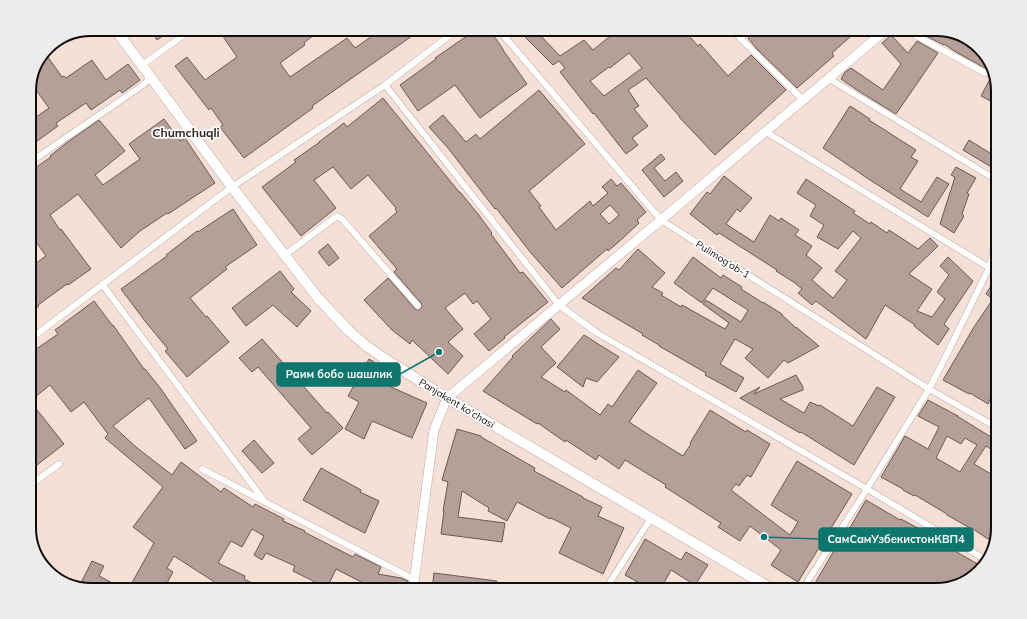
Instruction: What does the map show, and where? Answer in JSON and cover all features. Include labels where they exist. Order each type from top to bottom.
[{"type":"main road","name":"Panjakent ko'chasi","points":[[120,36],[232,187],[318,298],[333,315],[365,345],[447,398],[762,583]]},
{"type":"street","points":[[142,65],[182,36]]},
{"type":"street","points":[[36,335],[232,187],[384,84],[449,36]]},
{"type":"street","name":"Pulimog’ob-1","points":[[504,36],[661,220],[928,389],[991,424]]},
{"type":"street","points":[[414,583],[434,430],[447,398],[766,132],[878,36]]},
{"type":"street","points":[[917,36],[985,73],[988,72]]},
{"type":"street","points":[[740,38],[803,100]]},
{"type":"street","points":[[36,158],[143,85],[151,77]]},
{"type":"street","points":[[828,78],[991,177]]},
{"type":"street","points":[[384,84],[559,305],[597,332],[983,558]]},
{"type":"street","points":[[766,132],[989,268]]},
{"type":"street","points":[[285,255],[337,216],[342,219],[418,306]]},
{"type":"street","points":[[806,583],[928,389],[945,358],[989,268],[991,260]]},
{"type":"street","points":[[102,284],[265,502]]},
{"type":"street","points":[[36,481],[59,464]]},
{"type":"street","points":[[202,469],[415,580]]},
{"type":"street","points":[[609,583],[651,518]]},
{"type":"building","points":[[154,36],[163,36],[157,40]]},
{"type":"building","points":[[223,36],[312,36],[304,43],[305,45],[280,63],[290,77],[347,38],[355,48],[372,36],[412,36],[312,106],[313,108],[244,158],[220,127],[223,125],[211,108],[209,110],[175,66],[187,57],[205,80],[237,57]]},
{"type":"building","points":[[467,36],[494,36],[527,84],[480,118],[455,85],[418,111],[400,85],[436,59],[435,58]]},
{"type":"building","points":[[524,36],[541,36],[560,56],[584,40],[593,50],[610,36],[689,36],[698,46],[700,44],[728,76],[751,55],[786,90],[715,155],[679,117],[646,78],[628,90],[639,106],[634,109],[648,126],[632,138],[638,145],[626,154],[560,72],[565,68],[559,61],[553,65]],"holes":[[[629,53],[642,68],[604,96],[590,81]]]},
{"type":"building","points":[[851,36],[832,53],[834,56],[797,88],[757,49],[748,37]]},
{"type":"building","points":[[892,36],[908,53],[917,41],[938,53],[896,114],[841,79],[845,72],[851,68],[883,90],[901,64],[882,43]]},
{"type":"building","points":[[926,36],[943,36],[964,43],[982,60],[985,68],[944,44]]},
{"type":"building","points":[[48,57],[62,77],[64,76],[66,78],[92,60],[106,80],[128,64],[140,80],[122,93],[120,90],[91,110],[86,103],[56,123],[58,126],[36,142],[36,117],[49,108],[36,90],[38,77]]},
{"type":"building","points":[[990,79],[991,101],[981,96]]},
{"type":"building","points":[[539,90],[585,144],[529,191],[541,206],[539,207],[556,230],[590,201],[593,206],[608,193],[602,187],[611,179],[617,186],[621,183],[646,212],[637,220],[639,223],[622,239],[608,251],[607,249],[562,288],[531,253],[448,148],[429,127],[443,115],[466,142],[476,134],[480,139]],"holes":[[[610,205],[619,215],[609,224],[600,214]]]},
{"type":"building","points":[[383,98],[478,214],[520,273],[523,272],[548,302],[489,351],[474,334],[491,319],[477,301],[473,304],[465,293],[445,308],[463,329],[448,342],[463,356],[448,374],[412,340],[410,344],[392,330],[364,300],[388,278],[415,309],[419,310],[422,307],[421,303],[394,272],[397,269],[369,236],[397,212],[395,209],[396,208],[368,175],[351,189],[333,167],[314,180],[336,208],[301,236],[262,187],[296,162],[294,160],[344,123],[347,127]]},
{"type":"building","points":[[850,106],[916,150],[911,157],[918,161],[900,189],[921,202],[937,177],[949,184],[928,217],[823,148]]},
{"type":"building","points":[[164,119],[180,141],[185,138],[215,183],[140,231],[121,248],[78,194],[50,215],[91,269],[68,285],[67,284],[38,305],[39,306],[36,308],[36,263],[46,256],[36,242],[36,167],[99,120],[125,151],[95,175],[103,185],[140,159],[129,144]]},
{"type":"building","points":[[969,140],[991,154],[991,167],[963,150]]},
{"type":"building","points":[[661,154],[665,159],[654,168],[665,181],[676,172],[683,181],[664,197],[642,170]]},
{"type":"building","points":[[956,167],[976,178],[967,193],[969,194],[962,214],[964,216],[954,233],[940,224],[955,177],[951,175]]},
{"type":"building","points":[[724,176],[752,198],[740,212],[737,209],[726,224],[754,242],[770,215],[779,221],[781,218],[799,230],[795,235],[812,246],[806,255],[822,268],[812,280],[833,298],[847,280],[835,271],[861,238],[853,231],[838,249],[817,237],[824,225],[810,216],[816,205],[797,193],[806,179],[855,211],[853,213],[870,224],[871,222],[887,233],[889,230],[918,249],[930,238],[938,246],[909,274],[932,289],[917,311],[932,317],[945,299],[937,292],[949,275],[940,266],[948,257],[973,281],[944,324],[949,329],[938,345],[914,326],[915,325],[885,305],[866,339],[816,301],[812,305],[798,293],[802,289],[776,271],[777,270],[719,233],[717,235],[690,214],[707,192],[710,194]]},
{"type":"building","points":[[233,209],[257,245],[225,267],[227,269],[190,298],[229,342],[187,377],[165,351],[168,349],[121,289],[167,256],[166,255],[197,231],[198,232]]},
{"type":"building","points":[[328,244],[339,258],[329,266],[318,252]]},
{"type":"building","points":[[638,249],[665,273],[652,287],[663,293],[661,295],[681,307],[682,305],[725,329],[729,323],[703,304],[706,300],[741,322],[748,310],[713,288],[702,303],[674,283],[693,257],[721,278],[723,275],[742,287],[741,289],[782,314],[796,328],[819,346],[788,363],[784,360],[768,378],[745,358],[753,349],[735,339],[720,364],[744,378],[736,392],[705,375],[706,373],[659,346],[642,335],[643,334],[582,298],[616,268],[619,270]]},
{"type":"building","points":[[280,271],[294,289],[291,292],[311,311],[297,327],[273,305],[246,326],[232,308]]},
{"type":"building","points":[[991,286],[991,298],[986,294]]},
{"type":"building","points":[[94,301],[144,369],[161,389],[197,441],[185,449],[149,398],[113,426],[136,447],[172,475],[181,462],[221,492],[224,488],[253,507],[255,504],[284,519],[283,521],[353,557],[355,554],[381,567],[378,574],[401,578],[408,581],[408,583],[363,583],[336,569],[329,583],[317,583],[293,571],[295,566],[266,553],[262,560],[254,555],[264,536],[252,529],[242,547],[231,541],[218,563],[245,576],[244,579],[252,583],[216,583],[174,556],[167,568],[173,572],[167,583],[132,583],[154,543],[133,527],[163,487],[105,438],[108,434],[84,402],[71,412],[50,385],[36,396],[36,349],[58,334],[55,330]]},
{"type":"building","points":[[991,302],[991,397],[988,404],[970,393],[969,394],[943,380],[974,327]]},
{"type":"building","points":[[551,319],[560,329],[541,347],[556,363],[541,377],[565,392],[566,390],[600,415],[608,404],[612,407],[638,370],[657,383],[629,422],[683,456],[710,410],[746,432],[747,430],[770,444],[751,477],[747,475],[739,486],[736,484],[731,490],[790,535],[798,522],[771,505],[797,461],[852,494],[798,582],[771,565],[781,550],[750,526],[740,541],[718,527],[721,523],[665,487],[666,485],[625,460],[619,469],[599,455],[596,460],[566,440],[565,442],[538,423],[537,424],[483,391],[513,357],[512,356]]},
{"type":"building","points":[[584,335],[619,357],[597,382],[586,378],[583,387],[557,367]]},
{"type":"building","points":[[262,339],[327,413],[328,412],[343,428],[312,455],[298,439],[311,428],[258,367],[252,372],[239,358]]},
{"type":"building","points":[[369,359],[397,376],[391,387],[427,403],[412,438],[372,421],[364,439],[345,429],[359,402],[348,396]]},
{"type":"building","points":[[796,375],[803,387],[803,390],[780,399],[804,413],[810,402],[819,406],[820,405],[853,426],[877,387],[895,397],[854,465],[801,432],[800,433],[740,398],[760,387],[754,394]]},
{"type":"building","points":[[928,400],[958,416],[991,437],[991,449],[986,446],[974,464],[991,474],[991,535],[990,540],[915,495],[914,496],[881,477],[905,436],[928,449],[939,427],[918,416]],"holes":[[[947,436],[961,444],[965,438],[977,445],[960,472],[936,458]]]},
{"type":"building","points":[[36,409],[64,444],[37,465],[36,463]]},
{"type":"building","points":[[457,429],[481,436],[535,468],[534,471],[602,507],[598,516],[624,528],[603,574],[559,553],[571,528],[517,502],[507,521],[488,511],[489,508],[462,491],[458,517],[505,523],[502,542],[441,534],[448,482],[442,480]]},
{"type":"building","points":[[254,440],[274,463],[262,473],[242,451]]},
{"type":"building","points":[[321,468],[361,490],[360,492],[379,501],[365,533],[303,500]]},
{"type":"building","points":[[866,500],[900,520],[901,519],[944,542],[943,544],[978,564],[964,576],[943,583],[815,583],[835,549],[837,550]]},
{"type":"building","points":[[645,539],[681,560],[686,552],[708,565],[696,583],[692,583],[671,570],[664,583],[639,583],[625,575]]},
{"type":"building","points":[[92,561],[104,566],[99,576],[112,583],[86,583],[82,581]]},
{"type":"building","points":[[434,573],[497,581],[497,583],[433,583]]},
{"type":"place","name":"Раим бобо шашлик","points":[[439,352]]},
{"type":"place","name":"СамСамУзбекистонКВП4","points":[[764,537]]},
{"type":"district","name":"Chumchuqli","points":[[186,133]]}]
